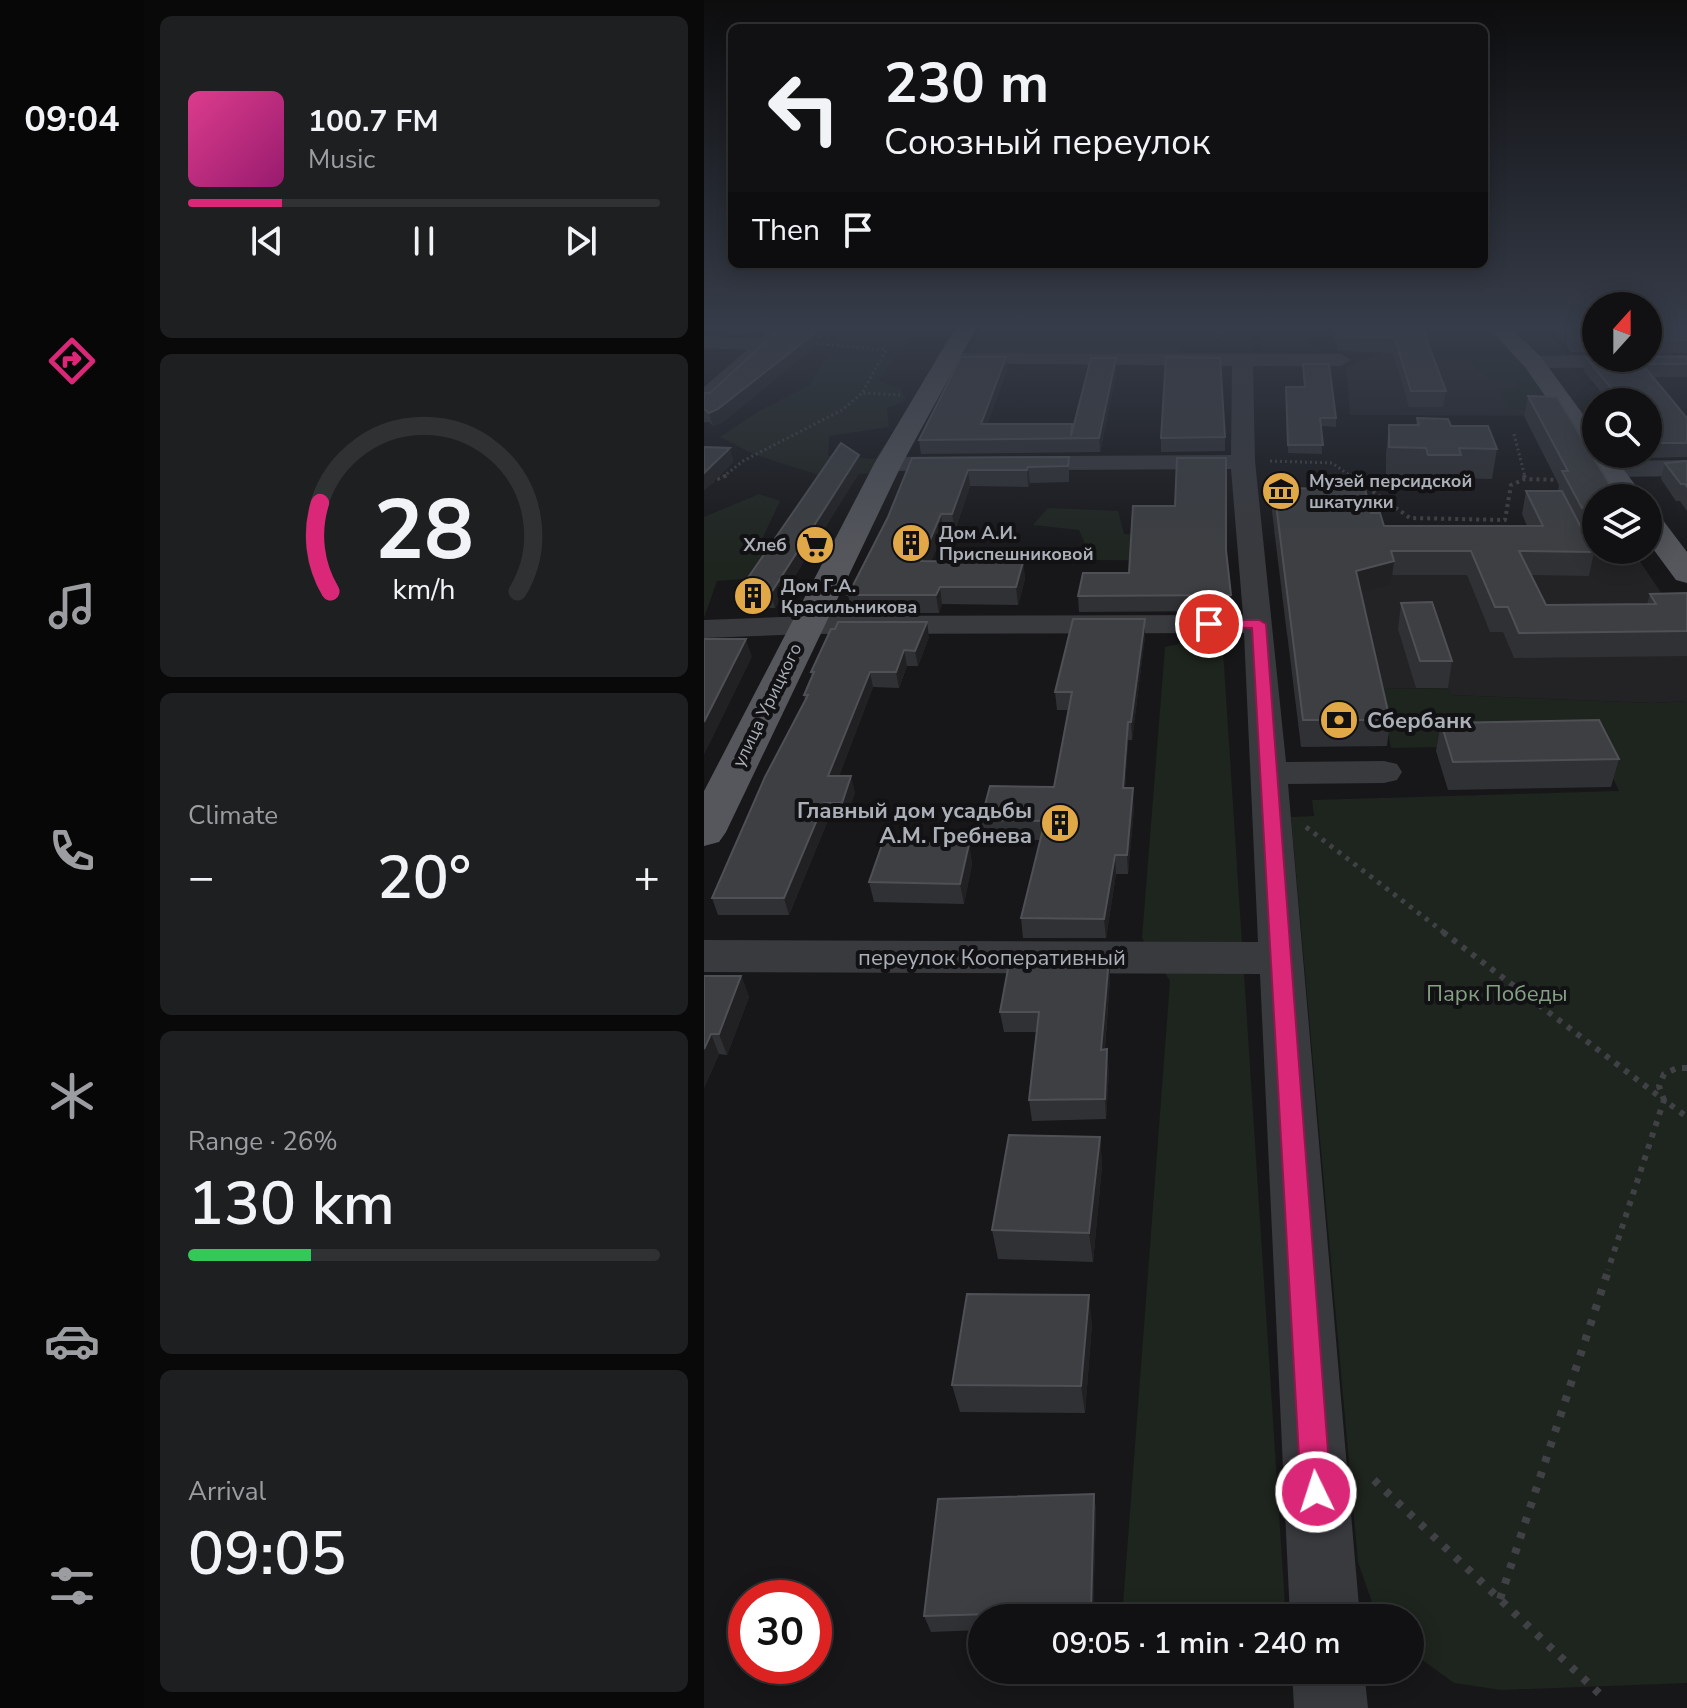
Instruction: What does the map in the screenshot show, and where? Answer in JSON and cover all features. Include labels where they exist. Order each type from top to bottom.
[{"type":"main road","name":"улица Урицкого","points":[[704,832],[806,625],[921,405]]},
{"type":"main road","points":[[1563,405],[1610,470]]},
{"type":"main road","points":[[1662,540],[1687,573]]},
{"type":"street","points":[[1253,405],[1267,773],[1324,1604]]},
{"type":"street","points":[[888,464],[1254,461]]},
{"type":"street","points":[[1610,470],[1687,468]]},
{"type":"street","points":[[704,629],[806,625],[1259,624]]},
{"type":"street","points":[[1267,773],[1384,772]]},
{"type":"street","name":"переулок Кооперативный","points":[[704,956],[1280,958]]},
{"type":"street","points":[[1329,1684],[1331,1708]]},
{"type":"path","points":[[704,484],[727,476],[743,461],[848,405]]},
{"type":"path","points":[[1514,434],[1525,479]]},
{"type":"path","points":[[1254,461],[1332,463],[1410,518],[1505,520],[1511,485],[1525,479],[1610,470]]},
{"type":"path","points":[[1299,822],[1687,1117]]},
{"type":"path","points":[[1500,1599],[1664,1100],[1659,1086],[1664,1074],[1677,1068],[1687,1068]]},
{"type":"path","points":[[1374,1480],[1604,1698]]},
{"type":"shaded area","points":[[1349,405],[1546,405],[1553,416],[1350,415]]},
{"type":"shaded area","points":[[1582,530],[1582,564],[1642,564],[1675,613],[1687,622],[1687,701],[1652,703],[1451,695],[1447,688],[1378,689],[1364,636],[1287,636],[1274,531]]},
{"type":"green space","points":[[771,405],[895,405],[887,408],[889,427],[829,436],[828,456],[875,459],[894,432],[897,471],[825,477],[753,454],[720,437]]},
{"type":"green space","points":[[1509,405],[1554,405],[1558,411],[1512,409]]},
{"type":"green space","points":[[759,494],[780,501],[756,552],[795,560],[785,576],[717,581],[704,618],[704,517]]},
{"type":"green space","points":[[1048,508],[1118,511],[1124,534],[1225,539],[1226,561],[1092,560],[1079,530],[1033,525]]},
{"type":"green space","points":[[1222,635],[1285,1604],[1123,1604],[1170,981],[1142,938],[1165,647]]},
{"type":"green space","name":"Парк Победы","points":[[1448,688],[1451,695],[1652,703],[1687,701],[1687,1683],[1501,1690],[1454,1683],[1424,1661],[1424,1604],[1373,1604],[1358,1562],[1291,817],[1314,816],[1312,800],[1619,791],[1597,744],[1391,748],[1378,689]]},
{"type":"building","points":[[704,405],[723,405],[709,413]]},
{"type":"building","points":[[937,405],[988,405],[981,424],[1072,424],[1071,436],[1079,405],[1106,405],[1099,438],[919,440]]},
{"type":"building","points":[[1163,405],[1223,405],[1225,437],[1161,438]]},
{"type":"building","points":[[1287,405],[1334,405],[1336,418],[1320,418],[1323,445],[1288,445]]},
{"type":"building","points":[[1533,405],[1562,405],[1582,438],[1582,468],[1600,468],[1610,484],[1582,484],[1582,508],[1562,471],[1568,471]]},
{"type":"building","points":[[1662,405],[1676,405],[1687,418],[1687,443],[1662,443]]},
{"type":"building","points":[[1417,418],[1448,419],[1451,426],[1488,426],[1497,449],[1459,448],[1461,455],[1428,455],[1426,448],[1389,447],[1389,425],[1419,425]]},
{"type":"building","points":[[841,443],[859,455],[771,593],[738,592]]},
{"type":"building","points":[[704,447],[730,448],[704,473]]},
{"type":"building","points":[[1069,457],[1068,466],[968,470],[952,514],[941,514],[921,561],[1023,562],[1016,587],[940,587],[936,595],[848,595],[888,517],[912,458]]},
{"type":"building","points":[[1177,458],[1226,458],[1226,550],[1231,595],[1078,596],[1083,573],[1129,573],[1133,506],[1175,506]]},
{"type":"building","points":[[1687,461],[1687,487],[1665,463]]},
{"type":"building","points":[[1274,488],[1365,489],[1371,513],[1380,513],[1384,526],[1543,526],[1526,491],[1562,491],[1582,529],[1582,552],[1519,551],[1546,605],[1656,604],[1650,594],[1687,593],[1687,631],[1519,633],[1508,607],[1495,607],[1471,551],[1391,551],[1394,561],[1356,571],[1390,720],[1303,720]]},
{"type":"building","points":[[1432,602],[1452,661],[1420,661],[1401,603]]},
{"type":"building","points":[[1073,619],[1145,619],[1131,722],[1128,722],[1123,788],[1133,788],[1127,855],[1115,855],[1104,919],[1021,918],[1045,821],[981,820],[990,786],[1054,787],[1072,692],[1055,692]]},
{"type":"building","points":[[838,622],[927,622],[915,651],[904,650],[896,672],[870,672],[828,776],[851,776],[842,803],[824,803],[784,898],[712,898],[765,777],[808,695],[804,695],[814,672],[811,672],[831,629],[835,629]]},
{"type":"building","points":[[704,639],[746,639],[704,722]]},
{"type":"building","points":[[1599,720],[1619,759],[1453,762],[1441,723]]},
{"type":"building","points":[[883,842],[969,844],[960,884],[869,882]]},
{"type":"building","points":[[1010,958],[1109,958],[1101,1050],[1107,1049],[1105,1099],[1029,1100],[1039,1012],[1000,1012]]},
{"type":"building","points":[[704,976],[741,976],[719,1034],[711,1034],[704,1049]]},
{"type":"building","points":[[1009,1135],[1100,1137],[1089,1233],[992,1230]]},
{"type":"building","points":[[967,1294],[1089,1295],[1081,1386],[952,1385]]},
{"type":"building","points":[[1094,1494],[1091,1604],[968,1604],[968,1615],[924,1616],[938,1499]]},
{"type":"place","name":"Музей персидской шкатулки","points":[[1281,491]]},
{"type":"place","name":"Дом А.И. Приспешниковой","points":[[911,543]]},
{"type":"place","name":"Хлеб","points":[[815,545]]},
{"type":"place","name":"Дом Г.А. Красильникова","points":[[753,596]]},
{"type":"place","name":"Сбербанк","points":[[1339,720]]},
{"type":"place","name":"Главный дом усадьбы А.М. Гребнева","points":[[1060,823]]},
{"type":"route","points":[[1209,624],[1259,624],[1316,1492]]}]
